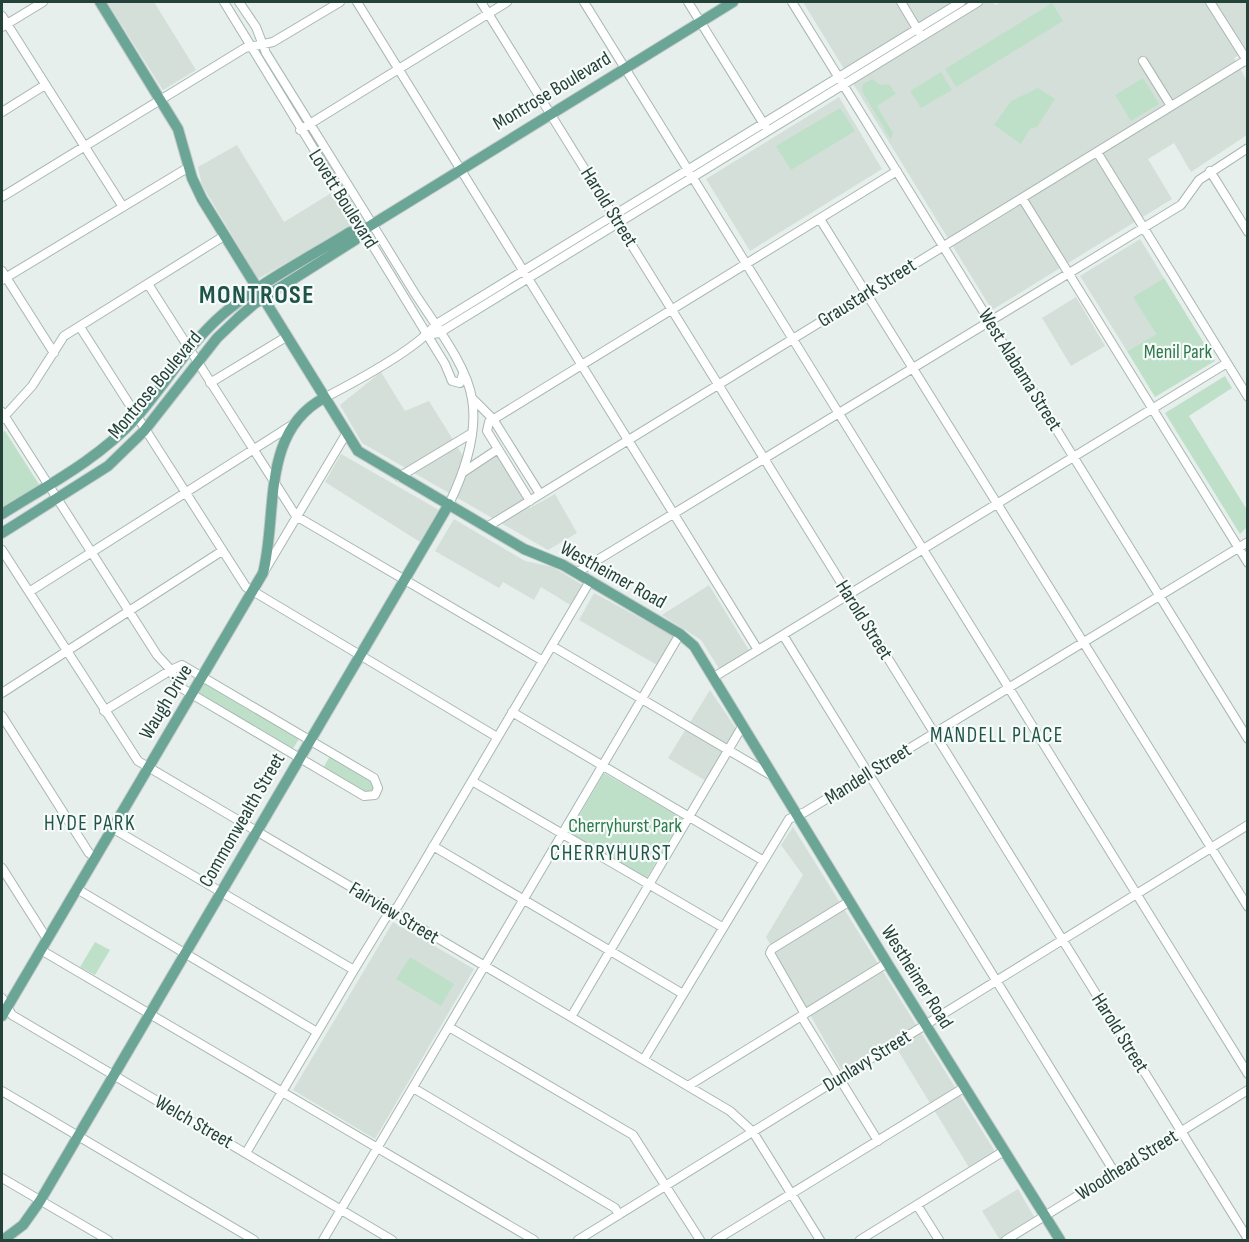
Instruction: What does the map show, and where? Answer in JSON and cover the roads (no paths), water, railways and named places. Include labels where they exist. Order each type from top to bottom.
[{"type":"main road","name":"Westheimer Road","points":[[100,2],[162,100],[183,139],[197,189],[224,236],[358,451],[524,549],[590,581],[680,634],[694,646],[925,1025],[1060,1240]]},
{"type":"main road","name":"Montrose Boulevard","points":[[2,514],[94,458],[136,417],[189,349],[222,315],[259,294],[350,232],[365,228],[733,2]]},
{"type":"main road","name":"Montrose Boulevard","points":[[2,533],[108,466],[144,431],[217,338],[259,294]]},
{"type":"main road","name":"Waugh Drive","points":[[3,1007],[77,889],[263,573],[269,548],[273,484],[279,457],[295,423],[313,404],[324,398]]},
{"type":"main road","name":"Commonwealth Street","points":[[3,1240],[23,1225],[40,1201],[449,504]]},
{"type":"street","points":[[44,2],[3,23],[123,207]]},
{"type":"street","name":"Lovett Boulevard","points":[[224,2],[300,130],[365,228],[437,329],[464,374],[472,399],[494,419],[540,494]]},
{"type":"street","name":"Lovett Boulevard","points":[[239,2],[310,123],[365,228],[453,381],[460,383],[464,374]]},
{"type":"street","points":[[2,197],[251,46],[273,42],[340,2]]},
{"type":"street","points":[[357,2],[530,278],[758,650]]},
{"type":"street","name":"Harold Street","points":[[481,2],[1248,1239]]},
{"type":"street","points":[[300,130],[507,2]]},
{"type":"street","points":[[584,2],[1248,1074]]},
{"type":"street","points":[[688,2],[766,127]]},
{"type":"street","name":"West Alabama Street","points":[[792,2],[1248,739]]},
{"type":"street","points":[[901,2],[920,32]]},
{"type":"street","points":[[324,398],[437,329],[530,278],[616,219],[766,127],[844,85],[961,2]]},
{"type":"street","points":[[766,127],[838,77],[978,2]]},
{"type":"street","points":[[1210,2],[1247,60]]},
{"type":"street","name":"Graustark Street","points":[[487,527],[1247,60]]},
{"type":"street","points":[[1143,61],[1171,106]]},
{"type":"street","points":[[2,112],[45,85]]},
{"type":"street","points":[[576,573],[1067,272],[1181,205],[1199,180],[1248,148]]},
{"type":"street","points":[[1097,152],[1248,397]]},
{"type":"street","points":[[54,353],[3,276],[189,167]]},
{"type":"street","points":[[530,501],[486,426],[897,171]]},
{"type":"street","points":[[1210,171],[1248,232]]},
{"type":"street","points":[[1022,198],[1248,563]]},
{"type":"street","points":[[437,329],[524,270],[616,219]]},
{"type":"street","points":[[820,219],[914,366],[1248,907]]},
{"type":"street","points":[[104,711],[171,670],[182,665],[374,778],[378,784],[377,792],[371,797],[364,796],[178,686],[171,670],[157,655],[50,485],[3,416],[32,386],[64,336],[224,236]]},
{"type":"street","points":[[148,284],[273,484],[296,516],[543,661]]},
{"type":"street","points":[[80,327],[184,493],[252,593],[497,738]]},
{"type":"street","points":[[210,383],[286,337]]},
{"type":"street","points":[[714,677],[1227,363]]},
{"type":"street","name":"Commonwealth Street","points":[[449,504],[462,473],[472,433],[472,399]]},
{"type":"street","points":[[28,592],[295,423]]},
{"type":"street","points":[[399,477],[472,433]]},
{"type":"street","points":[[263,573],[346,434]]},
{"type":"street","points":[[462,473],[498,449]]},
{"type":"street","name":"Mandell Street","points":[[644,1059],[789,819],[798,816],[1248,542]]},
{"type":"street","name":"Fairview Street","points":[[2,550],[132,754],[148,768],[644,1059],[744,1121],[820,1240]]},
{"type":"street","points":[[2,693],[222,551]]},
{"type":"street","points":[[246,1153],[354,970],[433,846],[590,581]]},
{"type":"street","points":[[323,1240],[415,1089],[484,966],[680,634]]},
{"type":"street","points":[[783,635],[1115,1173]]},
{"type":"street","points":[[552,646],[775,777]]},
{"type":"street","points":[[512,712],[762,861]]},
{"type":"street","points":[[2,716],[89,853],[95,857]]},
{"type":"street","points":[[571,1017],[743,725]]},
{"type":"street","points":[[472,781],[722,927]]},
{"type":"street","name":"Dunlavy Street","points":[[578,1240],[1248,825]]},
{"type":"street","points":[[112,828],[354,970]]},
{"type":"street","points":[[433,846],[683,994]]},
{"type":"street","points":[[2,868],[47,939]]},
{"type":"street","points":[[77,889],[317,1032]]},
{"type":"street","points":[[850,901],[772,949],[770,957],[878,1141]]},
{"type":"street","points":[[40,950],[534,1240]]},
{"type":"street","points":[[688,1086],[887,963]]},
{"type":"street","name":"Welch Street","points":[[3,1007],[12,1015],[392,1240]]},
{"type":"street","points":[[449,1027],[633,1135],[699,1240]]},
{"type":"street","points":[[716,1240],[965,1088]]},
{"type":"street","points":[[415,1089],[615,1208],[619,1215]]},
{"type":"street","name":"Woodhead Street","points":[[1006,1240],[1248,1090]]},
{"type":"street","points":[[2,1091],[254,1240]]},
{"type":"street","points":[[860,1240],[1004,1151]]},
{"type":"street","points":[[2,1178],[108,1240]]},
{"type":"street","points":[[917,1205],[939,1240]]},
{"type":"district","name":"MONTROSE","points":[[257,295]]},
{"type":"district","name":"MANDELL PLACE","points":[[997,735]]},
{"type":"district","name":"HYDE PARK","points":[[90,823]]},
{"type":"district","name":"CHERRYHURST","points":[[611,853]]},
{"type":"park label","name":"Menil Park","points":[[1178,352]]},
{"type":"park label","name":"Cherryhurst Park","points":[[625,826]]}]
